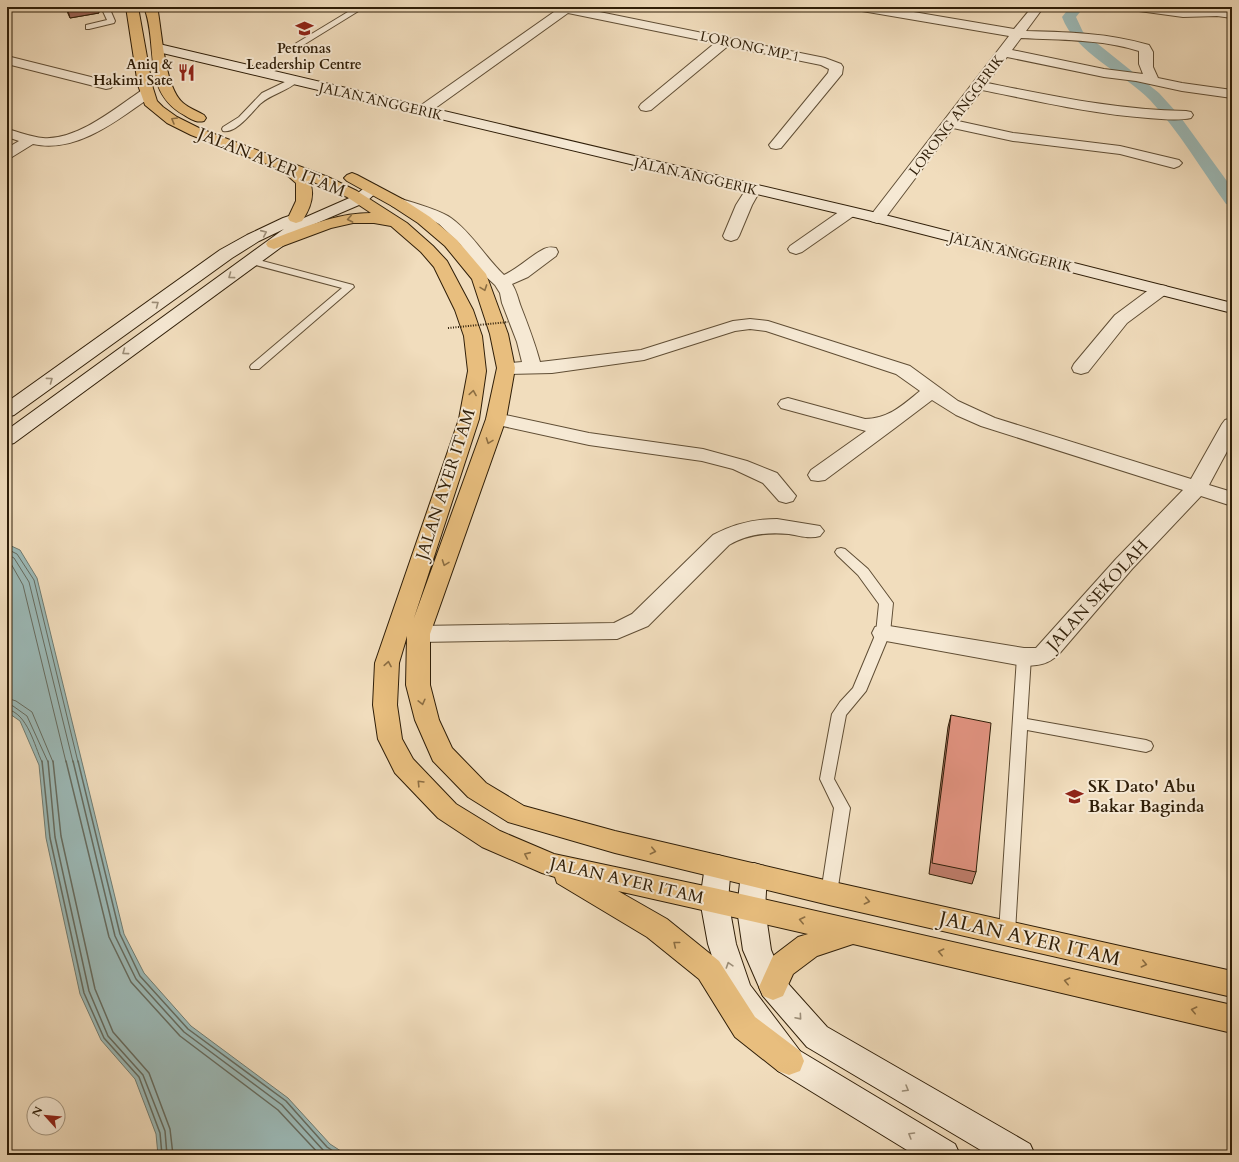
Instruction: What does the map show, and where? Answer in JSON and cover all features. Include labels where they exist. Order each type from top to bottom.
[{"type":"main road","name":"JALAN AYER ITAM","points":[[132,7],[147,93],[150,102],[158,110],[172,120],[196,132],[287,159]]},
{"type":"main road","name":"JALAN AYER ITAM","points":[[150,7],[159,48],[163,83],[168,96],[178,106],[287,159],[323,180],[361,194],[398,203],[424,220],[451,243],[480,278],[500,334],[506,368],[496,419],[419,634],[418,685],[427,720],[442,754],[477,790],[518,815],[615,842],[829,893],[1232,984]]},
{"type":"main road","points":[[287,159],[303,182],[305,196],[304,205],[296,218]]},
{"type":"main road","name":"JALAN AYER ITAM","points":[[340,172],[361,194],[402,226],[441,264],[464,310],[473,336],[476,371],[469,418],[387,663],[385,705],[390,739],[404,766],[447,811],[491,839],[551,865],[714,900],[1232,1019]]},
{"type":"main road","points":[[274,244],[353,218],[375,218],[402,226]]},
{"type":"main road","points":[[551,865],[657,928],[708,970],[745,1027],[789,1061]]},
{"type":"main road","points":[[773,988],[782,965],[808,946],[854,932]]},
{"type":"street","points":[[862,7],[1018,34],[1088,37],[1128,43],[1144,48],[1146,52],[1146,69],[1154,82]]},
{"type":"street","points":[[1139,7],[1183,13],[1217,12],[1232,14]]},
{"type":"street","points":[[422,111],[568,8]]},
{"type":"street","name":"LORONG MP 1","points":[[568,8],[825,62],[836,67],[835,74],[776,145]]},
{"type":"street","name":"LORONG ANGGERIK","points":[[877,218],[1018,34],[1031,9]]},
{"type":"street","points":[[646,107],[726,41]]},
{"type":"street","name":"JALAN ANGGERIK","points":[[159,48],[877,218],[1232,308]]},
{"type":"street","points":[[1004,52],[1117,75],[1136,77],[1182,88],[1232,94]]},
{"type":"street","points":[[7,60],[106,85]]},
{"type":"street","points":[[978,85],[1131,114],[1177,115]]},
{"type":"street","points":[[7,133],[51,142],[70,139],[119,113],[147,93]]},
{"type":"street","points":[[119,113],[148,107],[158,110]]},
{"type":"street","points":[[949,123],[1013,137],[1120,150],[1174,163]]},
{"type":"street","points":[[7,154],[32,139]]},
{"type":"street","points":[[731,236],[744,205],[753,189]]},
{"type":"street","points":[[7,411],[226,254],[253,238],[296,218],[361,194]]},
{"type":"street","points":[[7,439],[304,223],[361,194]]},
{"type":"street","points":[[398,203],[438,217],[445,222],[466,241],[487,268],[502,282],[509,293],[526,342],[532,368]]},
{"type":"street","points":[[796,249],[849,212]]},
{"type":"street","points":[[502,282],[522,273],[550,252]]},
{"type":"street","points":[[1081,368],[1121,319],[1160,290]]},
{"type":"street","points":[[506,368],[552,367],[644,355],[726,328],[750,324],[768,326],[903,370],[920,380],[959,409],[988,422],[1196,489],[1232,499]]},
{"type":"street","points":[[818,475],[900,416],[932,390]]},
{"type":"street","points":[[24,398],[52,406]]},
{"type":"street","points":[[788,404],[864,425],[875,426],[889,423]]},
{"type":"street","points":[[496,419],[589,439],[703,455],[740,464],[770,478],[786,496]]},
{"type":"street","name":"JALAN SEKOLAH","points":[[883,633],[1024,658],[1042,656],[1051,648],[1124,564],[1196,489],[1232,424]]},
{"type":"street","points":[[419,634],[617,631],[640,620],[720,540],[734,532],[754,527],[780,526],[813,531]]},
{"type":"street","points":[[718,866],[714,900],[722,944],[738,992],[789,1061],[944,1155]]},
{"type":"street","points":[[754,874],[752,909],[757,950],[773,988],[817,1037],[1019,1155]]},
{"type":"lane","points":[[89,27],[111,21],[104,7]]},
{"type":"lane","points":[[289,50],[361,7]]},
{"type":"lane","points":[[226,129],[242,119],[254,104],[265,95],[294,81]]},
{"type":"lane","points":[[251,261],[350,287],[255,367]]},
{"type":"lane","points":[[829,893],[842,808],[827,779],[839,714],[859,691],[883,633],[886,603],[863,572],[841,552]]},
{"type":"lane","points":[[1007,932],[1024,658]]},
{"type":"lane","points":[[1020,722],[1146,746]]},
{"type":"path","points":[[448,328],[508,322]]},
{"type":"water","points":[[7,544],[20,550],[37,578],[124,934],[144,973],[191,1026],[288,1098],[330,1144],[347,1155],[158,1155],[156,1134],[135,1079],[101,1040],[80,994],[46,838],[39,765],[20,721],[7,712]]},
{"type":"building","points":[[951,715],[991,723],[976,872],[932,863]]},
{"type":"waterway","points":[[1077,7],[1069,17],[1078,35],[1154,96],[1173,118],[1232,200]]},
{"type":"place","name":"Petronas Leadership Centre","points":[[304,28]]},
{"type":"place","name":"Aniq & Hakimi Sate","points":[[186,72]]},
{"type":"place","name":"SK Dato' Abu Bakar Baginda","points":[[1075,796]]}]
